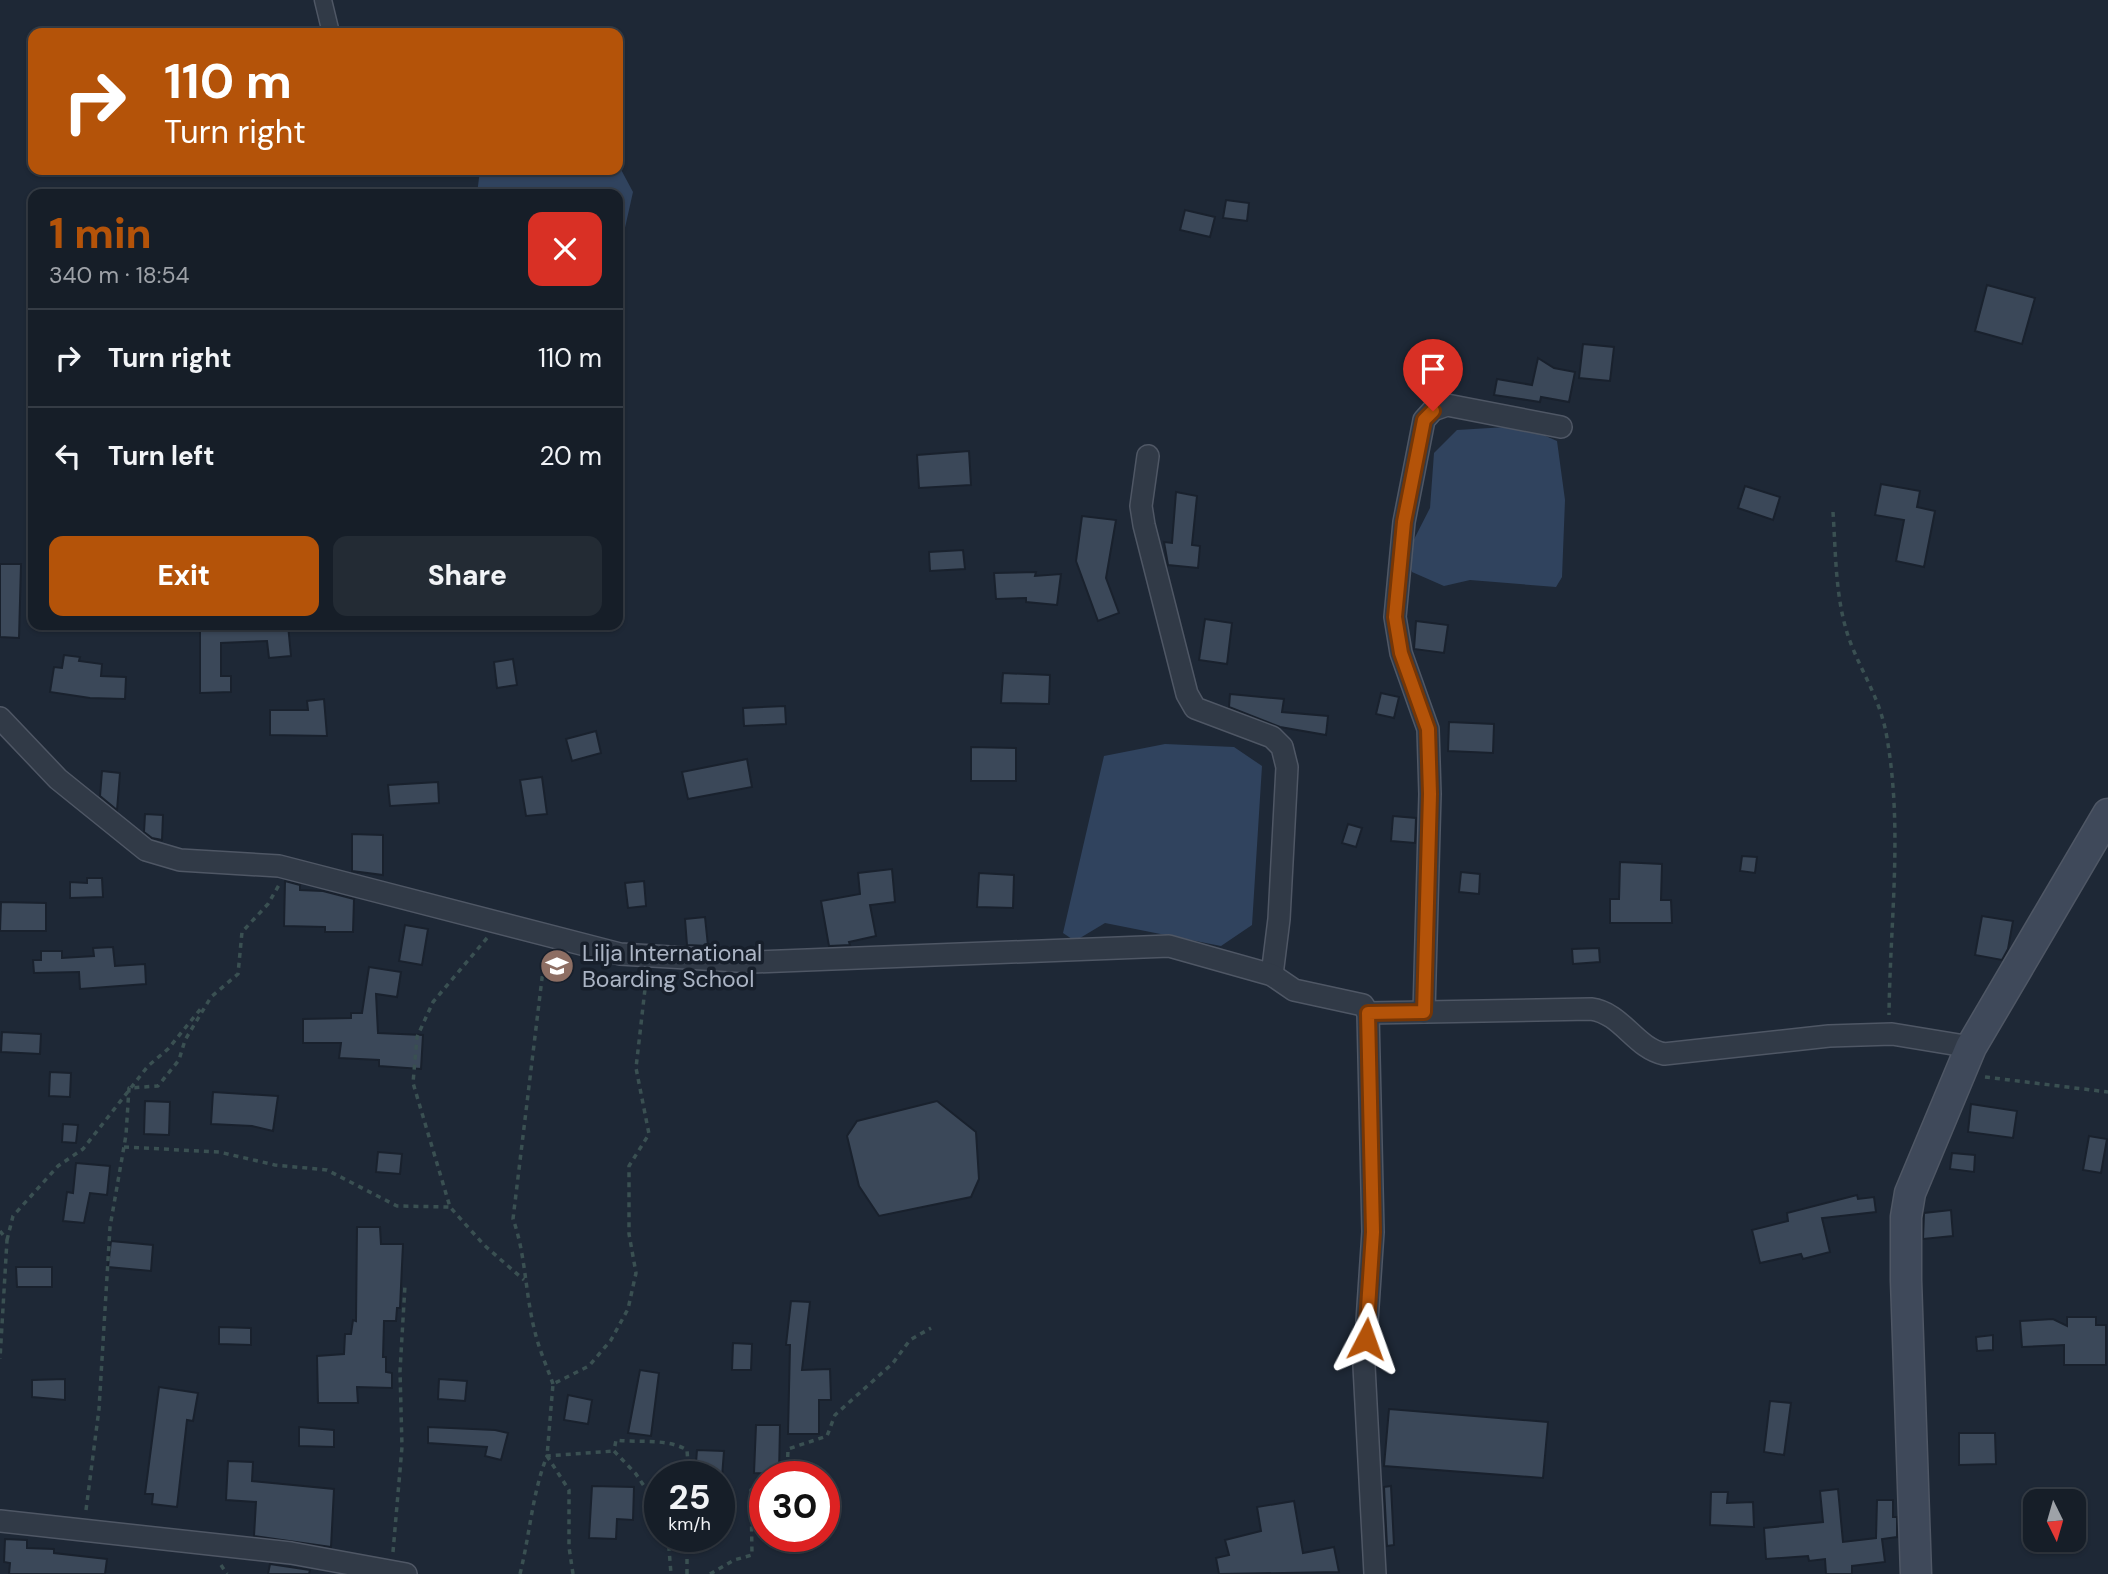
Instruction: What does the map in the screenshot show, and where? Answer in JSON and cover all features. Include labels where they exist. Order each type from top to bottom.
[{"type":"main road","points":[[1916,1574],[1906,1217],[1916,1172],[1971,1047],[2108,814]]},
{"type":"street","points":[[323,0],[330,28]]},
{"type":"street","points":[[1424,1012],[1430,794],[1428,729],[1401,653],[1395,617],[1404,522],[1424,420],[1433,411],[1447,405],[1561,428]]},
{"type":"street","points":[[1148,456],[1142,506],[1144,525],[1187,694],[1195,708],[1272,737],[1282,747],[1287,767],[1279,919],[1272,975]]},
{"type":"street","points":[[0,718],[58,779],[146,850],[180,860],[289,869],[620,954],[752,961],[1169,946],[1272,975],[1294,990],[1363,1004],[1368,1013],[1373,1232],[1364,1366],[1375,1574]]},
{"type":"street","points":[[1368,1013],[1603,1010],[1650,1049],[1664,1054],[1829,1036],[1892,1034],[1971,1047]]},
{"type":"street","points":[[0,1521],[291,1553],[398,1572]]},
{"type":"path","points":[[1833,512],[1841,611],[1851,644],[1878,700],[1887,737],[1895,802],[1889,1015],[1892,1034]]},
{"type":"path","points":[[0,1359],[7,1240],[13,1216],[58,1166],[83,1149],[148,1066],[167,1049],[211,997],[238,974],[243,932],[268,904],[289,869]]},
{"type":"path","points":[[500,923],[433,1002],[417,1037],[414,1083],[450,1207],[484,1245],[525,1281]]},
{"type":"path","points":[[520,1574],[530,1536],[536,1485],[547,1456],[553,1384],[535,1333],[525,1281],[522,1245],[513,1219],[543,970],[568,941]]},
{"type":"path","points":[[553,1384],[589,1366],[611,1340],[628,1309],[636,1273],[629,1234],[629,1166],[649,1134],[636,1068],[645,989],[683,957]]},
{"type":"path","points":[[129,1088],[158,1086],[179,1060],[186,1040],[211,997]]},
{"type":"path","points":[[1958,1074],[2108,1092]]},
{"type":"path","points":[[84,1529],[99,1409],[110,1227],[124,1147],[129,1088]]},
{"type":"path","points":[[124,1147],[219,1152],[275,1165],[327,1170],[397,1206],[450,1207]]},
{"type":"path","points":[[0,1231],[7,1240]]},
{"type":"path","points":[[398,1572],[402,1447],[400,1371],[405,1285]]},
{"type":"path","points":[[788,1461],[788,1449],[799,1443],[827,1436],[835,1415],[893,1363],[910,1340],[931,1328]]},
{"type":"path","points":[[614,1451],[616,1440],[674,1443],[687,1450],[688,1461]]},
{"type":"path","points":[[547,1456],[614,1451]]},
{"type":"path","points":[[614,1451],[644,1486]]},
{"type":"path","points":[[547,1456],[569,1490],[569,1546],[573,1574]]},
{"type":"path","points":[[669,1552],[671,1574]]},
{"type":"path","points":[[687,1552],[687,1574]]},
{"type":"path","points":[[710,1574],[734,1560],[752,1555],[752,1552]]},
{"type":"water","points":[[623,173],[633,192],[623,237],[623,189],[478,189],[479,175]]},
{"type":"water","points":[[1523,426],[1557,441],[1565,500],[1562,577],[1556,587],[1470,580],[1444,586],[1412,572],[1406,555],[1430,508],[1434,453],[1457,430]]},
{"type":"water","points":[[1165,744],[1234,747],[1262,766],[1252,925],[1221,946],[1105,923],[1075,941],[1063,933],[1104,756]]},
{"type":"building","points":[[1226,200],[1249,203],[1247,221],[1223,218]]},
{"type":"building","points":[[1185,210],[1215,217],[1210,237],[1180,230]]},
{"type":"building","points":[[1987,285],[2035,298],[2022,344],[1975,331]]},
{"type":"building","points":[[1583,344],[1614,347],[1610,381],[1579,378]]},
{"type":"building","points":[[1538,358],[1554,368],[1575,372],[1569,402],[1541,397],[1540,402],[1494,395],[1497,379],[1532,385]]},
{"type":"building","points":[[969,451],[971,485],[919,488],[917,455]]},
{"type":"building","points":[[1881,484],[1920,491],[1917,507],[1935,511],[1924,567],[1896,561],[1904,520],[1875,515]]},
{"type":"building","points":[[1745,486],[1780,497],[1773,520],[1738,508]]},
{"type":"building","points":[[1176,492],[1197,496],[1192,545],[1200,546],[1198,568],[1168,565],[1164,542],[1172,543]]},
{"type":"building","points":[[1082,516],[1116,520],[1106,578],[1119,613],[1098,621],[1076,561]]},
{"type":"building","points":[[963,550],[965,569],[930,571],[929,552]]},
{"type":"building","points":[[0,564],[21,564],[19,638],[0,637]]},
{"type":"building","points":[[1036,572],[1035,576],[1061,574],[1057,605],[1026,602],[1026,598],[996,599],[994,573]]},
{"type":"building","points":[[1205,619],[1232,623],[1227,664],[1199,660]]},
{"type":"building","points":[[1416,621],[1448,625],[1444,653],[1414,649]]},
{"type":"building","points":[[200,630],[288,630],[291,656],[269,658],[267,641],[221,643],[221,676],[231,676],[231,692],[200,693]]},
{"type":"building","points":[[64,655],[80,657],[79,661],[102,664],[101,676],[126,677],[125,699],[90,698],[50,692],[54,667],[62,668]]},
{"type":"building","points":[[513,659],[517,685],[497,688],[494,662]]},
{"type":"building","points":[[1003,673],[1050,675],[1049,704],[1001,703]]},
{"type":"building","points":[[1381,693],[1399,697],[1394,718],[1376,714]]},
{"type":"building","points":[[1230,694],[1284,699],[1282,712],[1328,716],[1326,735],[1280,727],[1229,707]]},
{"type":"building","points":[[324,699],[327,736],[270,735],[270,710],[308,710],[307,701]]},
{"type":"building","points":[[785,706],[786,724],[744,726],[743,708]]},
{"type":"building","points":[[1449,722],[1494,724],[1493,753],[1448,751]]},
{"type":"building","points":[[596,731],[601,753],[572,761],[566,739]]},
{"type":"building","points":[[971,747],[1016,748],[1016,781],[971,781]]},
{"type":"building","points":[[747,759],[752,787],[688,799],[682,772]]},
{"type":"building","points":[[102,771],[120,773],[117,810],[100,796]]},
{"type":"building","points":[[542,777],[547,814],[526,816],[520,780]]},
{"type":"building","points":[[438,782],[439,803],[390,806],[388,785]]},
{"type":"building","points":[[145,814],[163,815],[162,840],[152,838],[144,832]]},
{"type":"building","points":[[1393,816],[1416,818],[1415,843],[1391,841]]},
{"type":"building","points":[[1348,824],[1362,828],[1356,847],[1342,843]]},
{"type":"building","points":[[352,834],[383,835],[383,875],[352,871]]},
{"type":"building","points":[[1742,856],[1757,857],[1755,873],[1740,871]]},
{"type":"building","points":[[1620,862],[1662,864],[1661,900],[1671,900],[1672,923],[1610,923],[1610,899],[1619,899]]},
{"type":"building","points":[[892,869],[895,902],[870,905],[876,936],[849,942],[850,945],[829,946],[821,901],[860,894],[858,873]]},
{"type":"building","points":[[1461,872],[1480,874],[1479,894],[1459,892]]},
{"type":"building","points":[[979,873],[1014,875],[1013,908],[977,907]]},
{"type":"building","points":[[87,878],[102,878],[103,897],[70,898],[70,882],[87,883]]},
{"type":"building","points":[[285,881],[300,885],[300,890],[323,891],[354,899],[353,932],[325,932],[325,927],[284,926]]},
{"type":"building","points":[[644,881],[646,906],[628,908],[625,883]]},
{"type":"building","points":[[1,902],[46,903],[46,931],[0,931]]},
{"type":"building","points":[[1982,916],[2013,921],[2008,949],[2002,960],[1975,955]]},
{"type":"building","points":[[705,917],[708,946],[687,945],[685,919]]},
{"type":"building","points":[[405,925],[428,929],[422,965],[399,961]]},
{"type":"building","points":[[113,947],[115,966],[145,964],[146,984],[80,989],[79,972],[34,973],[33,960],[41,960],[41,951],[62,951],[62,958],[94,956],[93,948]]},
{"type":"building","points":[[1599,948],[1600,962],[1573,964],[1572,949]]},
{"type":"building","points":[[369,967],[401,972],[397,997],[376,994],[378,1033],[423,1035],[421,1069],[379,1066],[379,1060],[339,1058],[341,1043],[303,1043],[303,1019],[351,1018],[351,1013],[362,1013]]},
{"type":"building","points":[[2,1032],[41,1034],[40,1054],[1,1052]]},
{"type":"building","points":[[50,1072],[71,1073],[70,1097],[49,1096]]},
{"type":"building","points":[[213,1092],[278,1096],[273,1131],[252,1126],[211,1124]]},
{"type":"building","points":[[145,1101],[170,1102],[169,1135],[144,1134]]},
{"type":"building","points":[[937,1101],[976,1132],[979,1179],[971,1197],[879,1216],[859,1186],[847,1136],[857,1121]]},
{"type":"building","points":[[1971,1104],[2017,1111],[2013,1138],[1968,1132]]},
{"type":"building","points":[[63,1124],[78,1125],[76,1143],[62,1142]]},
{"type":"building","points":[[2089,1136],[2107,1139],[2101,1173],[2083,1170]]},
{"type":"building","points":[[378,1152],[402,1154],[400,1174],[376,1172]]},
{"type":"building","points":[[1952,1153],[1975,1155],[1974,1172],[1950,1169]]},
{"type":"building","points":[[76,1163],[110,1166],[107,1195],[90,1193],[84,1223],[63,1221],[67,1192],[73,1193]]},
{"type":"building","points":[[1857,1195],[1858,1199],[1874,1197],[1876,1212],[1822,1218],[1830,1252],[1803,1259],[1801,1254],[1760,1263],[1752,1230],[1788,1221],[1787,1213]]},
{"type":"building","points":[[1951,1210],[1953,1236],[1923,1239],[1924,1213]]},
{"type":"building","points":[[357,1227],[380,1227],[381,1244],[403,1244],[400,1308],[397,1308],[396,1321],[384,1321],[383,1357],[386,1357],[386,1372],[392,1373],[392,1388],[357,1387],[358,1403],[318,1403],[317,1356],[344,1354],[345,1334],[351,1334],[353,1320],[356,1321]]},
{"type":"building","points":[[111,1241],[153,1245],[151,1271],[108,1267]]},
{"type":"building","points":[[16,1267],[52,1267],[52,1287],[17,1287]]},
{"type":"building","points":[[791,1301],[810,1302],[802,1370],[830,1369],[831,1400],[819,1400],[819,1434],[788,1434],[790,1345],[786,1345]]},
{"type":"building","points":[[2067,1317],[2096,1317],[2096,1325],[2106,1325],[2106,1365],[2064,1365],[2064,1345],[2022,1347],[2020,1321],[2053,1319],[2067,1326]]},
{"type":"building","points":[[219,1327],[251,1328],[251,1345],[219,1344]]},
{"type":"building","points":[[1993,1335],[1993,1350],[1977,1351],[1976,1337]]},
{"type":"building","points":[[733,1343],[752,1344],[751,1370],[732,1370]]},
{"type":"building","points":[[640,1370],[659,1373],[651,1436],[628,1433]]},
{"type":"building","points":[[65,1379],[65,1400],[32,1397],[32,1380]]},
{"type":"building","points":[[439,1379],[467,1381],[465,1401],[438,1399]]},
{"type":"building","points":[[159,1387],[198,1393],[193,1421],[187,1420],[177,1507],[152,1504],[153,1494],[145,1494]]},
{"type":"building","points":[[568,1395],[592,1400],[588,1424],[564,1420]]},
{"type":"building","points":[[1770,1401],[1791,1403],[1784,1455],[1764,1452]]},
{"type":"building","points":[[1389,1409],[1548,1422],[1543,1478],[1384,1466]]},
{"type":"building","points":[[756,1425],[780,1425],[779,1461],[754,1461]]},
{"type":"building","points":[[299,1427],[334,1430],[334,1447],[299,1446]]},
{"type":"building","points":[[428,1427],[508,1433],[501,1460],[485,1456],[487,1447],[428,1443]]},
{"type":"building","points":[[1959,1433],[1995,1433],[1996,1464],[1959,1465]]},
{"type":"building","points":[[697,1450],[724,1451],[723,1461],[696,1461]]},
{"type":"building","points":[[228,1461],[253,1462],[252,1481],[334,1489],[331,1547],[254,1536],[256,1502],[226,1500]]},
{"type":"building","points":[[592,1486],[634,1487],[633,1520],[617,1519],[616,1539],[589,1538]]},
{"type":"building","points":[[1391,1486],[1394,1545],[1387,1546],[1384,1487]]},
{"type":"building","points":[[1838,1489],[1843,1542],[1876,1538],[1877,1500],[1893,1500],[1893,1517],[1897,1517],[1897,1537],[1882,1539],[1885,1562],[1852,1566],[1852,1574],[1826,1574],[1825,1559],[1809,1561],[1808,1556],[1766,1559],[1764,1528],[1823,1522],[1820,1491]]},
{"type":"building","points":[[1711,1492],[1728,1492],[1727,1503],[1753,1502],[1754,1527],[1710,1525]]},
{"type":"building","points":[[1294,1501],[1303,1553],[1334,1547],[1339,1572],[1219,1574],[1216,1558],[1229,1555],[1225,1540],[1261,1531],[1257,1507]]},
{"type":"building","points":[[5,1539],[27,1540],[27,1548],[54,1549],[54,1553],[107,1559],[105,1574],[9,1574],[10,1563],[4,1562]]},
{"type":"building","points":[[270,1564],[310,1570],[309,1574],[268,1574]]},
{"type":"place","name":"Lilja International Boarding School","points":[[557,966]]},
{"type":"route","points":[[1366,1339],[1373,1232],[1368,1013],[1424,1012],[1430,794],[1428,729],[1401,653],[1395,617],[1404,522],[1424,420],[1433,411]]}]
